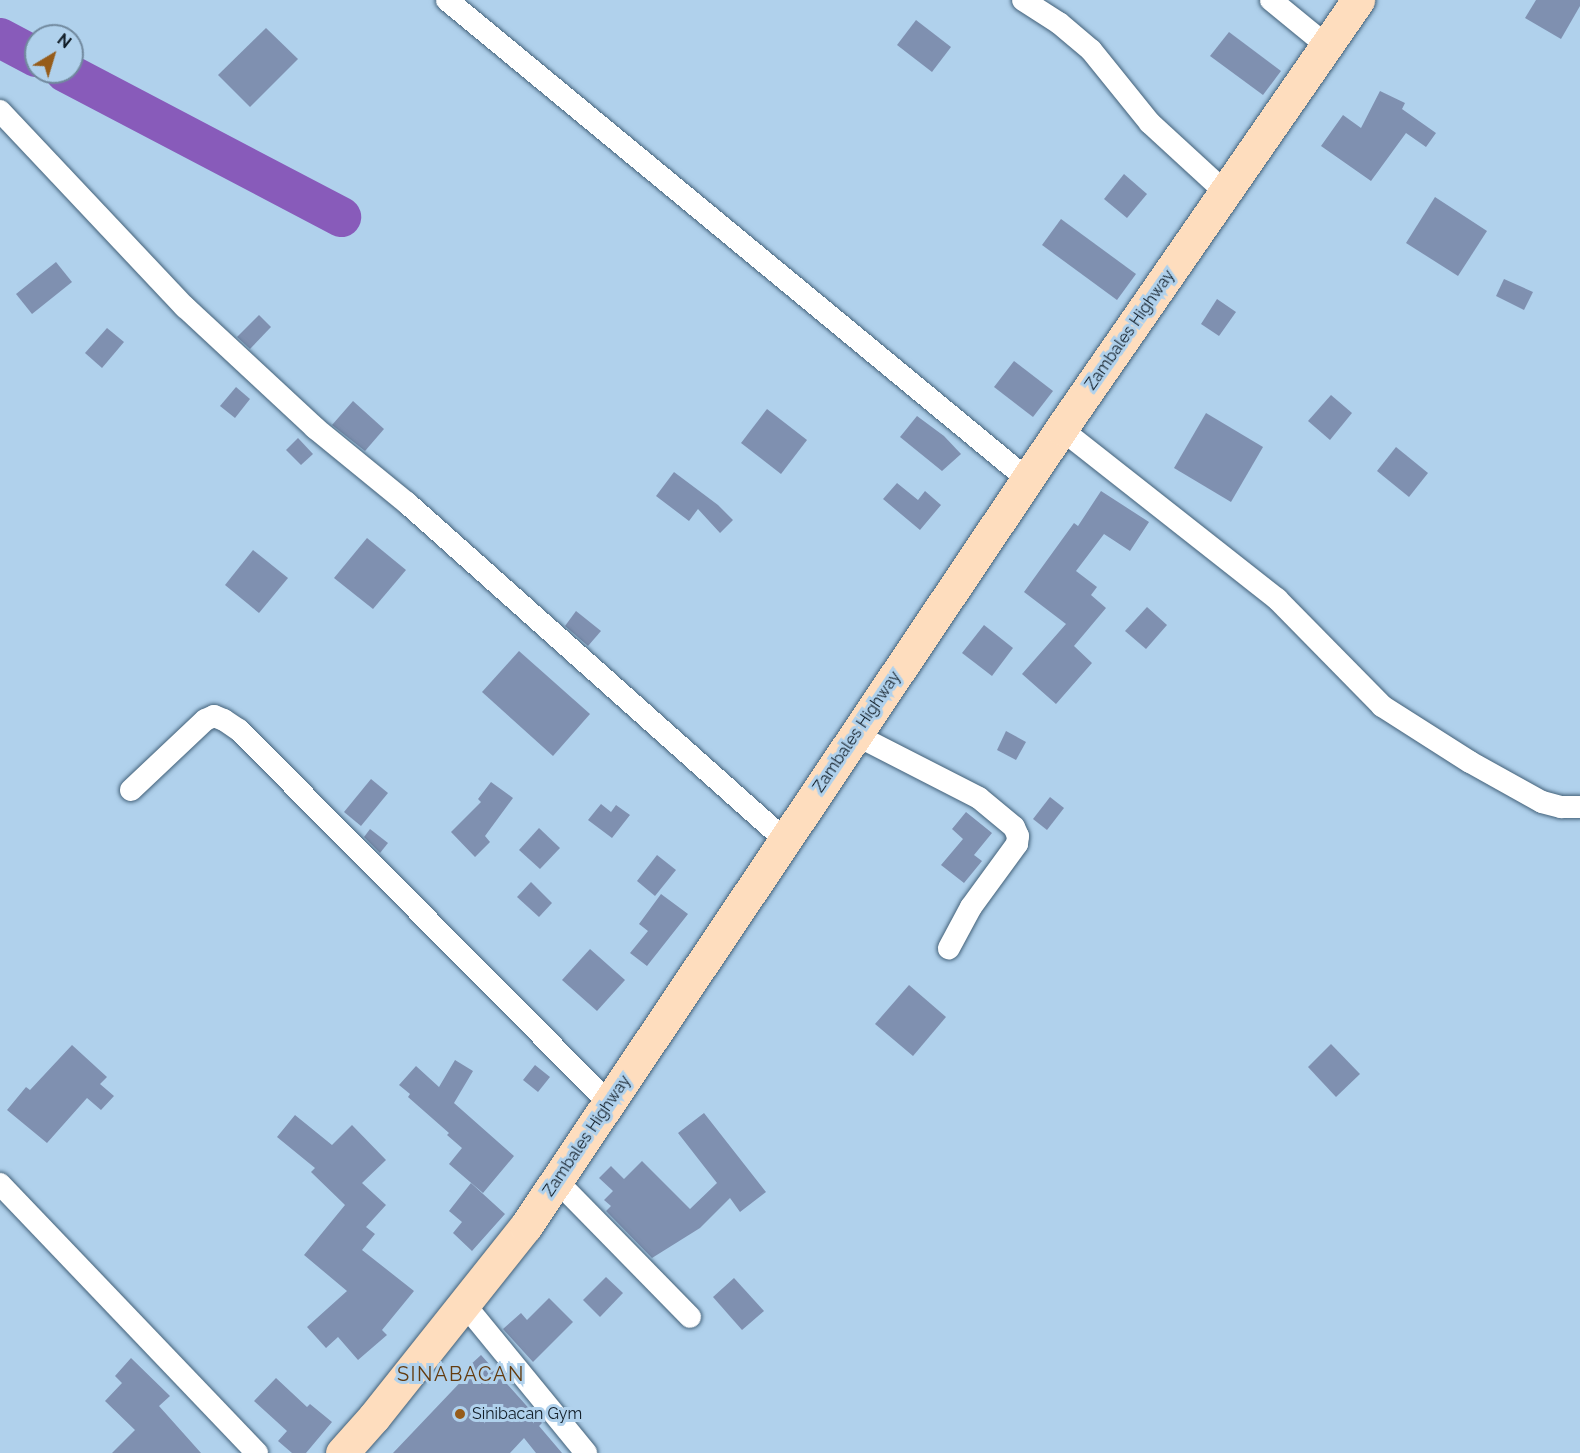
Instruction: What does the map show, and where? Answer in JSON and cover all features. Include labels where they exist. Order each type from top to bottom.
[{"type":"main road","name":"Zambales Highway","points":[[342,1453],[465,1305],[526,1226],[1027,479],[1358,0]]},
{"type":"street","points":[[447,0],[1027,479]]},
{"type":"street","points":[[1023,0],[1059,23],[1091,50],[1150,123],[1226,193]]},
{"type":"street","points":[[1271,0],[1326,45]]},
{"type":"street","points":[[0,111],[185,307],[307,421],[406,503],[785,840]]},
{"type":"street","points":[[1061,429],[1277,599],[1382,706],[1470,762],[1542,801],[1561,807],[1580,807]]},
{"type":"street","points":[[131,790],[205,720],[214,716],[224,720],[239,730],[609,1103]]},
{"type":"street","points":[[856,735],[979,798],[1014,827],[1018,836],[1017,844],[971,907],[949,948]]},
{"type":"street","points":[[557,1181],[690,1317]]},
{"type":"street","points":[[0,1184],[257,1453]]},
{"type":"street","points":[[465,1305],[586,1453]]},
{"type":"building","points":[[1536,0],[1580,0],[1580,6],[1561,39],[1525,18]]},
{"type":"building","points":[[916,20],[951,47],[932,72],[897,45]]},
{"type":"building","points":[[266,28],[298,59],[250,107],[218,75]]},
{"type":"building","points":[[1229,32],[1281,71],[1263,95],[1210,56]]},
{"type":"building","points":[[1380,91],[1405,103],[1402,109],[1436,133],[1426,147],[1406,133],[1371,181],[1321,146],[1343,115],[1361,128]]},
{"type":"building","points":[[1124,174],[1147,194],[1127,218],[1104,199]]},
{"type":"building","points":[[1435,197],[1487,231],[1458,276],[1406,243]]},
{"type":"building","points":[[1061,219],[1136,274],[1117,300],[1042,245]]},
{"type":"building","points":[[56,262],[72,282],[32,314],[16,294]]},
{"type":"building","points":[[1504,279],[1533,292],[1524,310],[1496,296]]},
{"type":"building","points":[[1217,299],[1236,312],[1219,336],[1201,324]]},
{"type":"building","points":[[259,315],[271,327],[250,349],[237,337]]},
{"type":"building","points":[[107,328],[124,342],[102,368],[85,353]]},
{"type":"building","points":[[1014,361],[1053,391],[1033,417],[994,387]]},
{"type":"building","points":[[236,387],[250,399],[235,418],[220,406]]},
{"type":"building","points":[[1331,395],[1352,413],[1330,440],[1308,421]]},
{"type":"building","points":[[353,401],[384,429],[365,451],[332,425]]},
{"type":"building","points":[[767,409],[807,440],[781,474],[741,443]]},
{"type":"building","points":[[1206,413],[1263,447],[1231,502],[1174,468]]},
{"type":"building","points":[[917,416],[944,436],[961,454],[942,471],[900,437]]},
{"type":"building","points":[[298,438],[313,454],[301,465],[286,450]]},
{"type":"building","points":[[1396,447],[1428,473],[1409,497],[1377,471]]},
{"type":"building","points":[[674,472],[718,505],[733,520],[720,533],[698,509],[689,521],[656,496]]},
{"type":"building","points":[[897,483],[918,500],[925,491],[941,505],[920,530],[883,499]]},
{"type":"building","points":[[1101,491],[1149,522],[1130,551],[1104,534],[1076,571],[1097,587],[1091,595],[1106,608],[1074,646],[1092,663],[1056,704],[1022,674],[1066,624],[1024,592],[1074,523],[1078,526]]},
{"type":"building","points":[[367,538],[406,570],[373,609],[334,578]]},
{"type":"building","points":[[253,550],[288,578],[259,613],[225,585]]},
{"type":"building","points":[[1147,607],[1167,625],[1146,649],[1125,631]]},
{"type":"building","points":[[576,611],[601,631],[588,646],[565,626]]},
{"type":"building","points":[[984,625],[1013,648],[992,676],[962,653]]},
{"type":"building","points":[[519,651],[590,714],[553,756],[482,692]]},
{"type":"building","points":[[1006,731],[1026,742],[1016,760],[997,750]]},
{"type":"building","points":[[371,779],[388,793],[361,826],[344,812]]},
{"type":"building","points":[[491,782],[513,798],[485,836],[490,842],[475,857],[451,832],[481,802],[478,799]]},
{"type":"building","points":[[1050,797],[1064,808],[1047,830],[1033,819]]},
{"type":"building","points":[[601,804],[611,812],[616,805],[630,815],[612,838],[588,820]]},
{"type":"building","points":[[966,812],[992,833],[974,855],[982,861],[964,883],[941,865],[963,839],[952,829]]},
{"type":"building","points":[[539,828],[560,848],[540,869],[519,850]]},
{"type":"building","points":[[370,829],[388,843],[380,853],[364,837]]},
{"type":"building","points":[[657,855],[676,870],[655,896],[637,881]]},
{"type":"building","points":[[531,882],[552,903],[539,917],[517,897]]},
{"type":"building","points":[[661,894],[688,914],[647,966],[630,953],[648,931],[639,924]]},
{"type":"building","points":[[590,949],[625,980],[597,1011],[562,980]]},
{"type":"building","points":[[909,985],[946,1017],[913,1056],[875,1024]]},
{"type":"building","points":[[1331,1044],[1360,1074],[1336,1097],[1308,1067]]},
{"type":"building","points":[[72,1045],[107,1077],[100,1084],[114,1096],[101,1110],[87,1098],[47,1143],[7,1110],[26,1087],[30,1090]]},
{"type":"building","points":[[455,1060],[473,1071],[454,1103],[514,1156],[483,1193],[449,1164],[462,1148],[447,1135],[449,1133],[408,1097],[410,1094],[399,1085],[416,1066],[439,1087]]},
{"type":"building","points":[[535,1065],[550,1077],[538,1092],[523,1080]]},
{"type":"building","points":[[704,1113],[766,1192],[740,1212],[730,1198],[700,1228],[652,1258],[606,1211],[611,1206],[604,1200],[613,1191],[599,1178],[611,1166],[624,1179],[642,1161],[690,1209],[717,1183],[678,1133]]},
{"type":"building","points":[[295,1115],[332,1145],[352,1125],[386,1160],[362,1183],[386,1205],[366,1227],[375,1234],[362,1250],[414,1291],[382,1330],[387,1335],[358,1360],[338,1337],[326,1348],[307,1327],[347,1291],[304,1255],[345,1205],[311,1172],[315,1168],[277,1137]]},
{"type":"building","points":[[471,1183],[505,1214],[472,1251],[453,1233],[462,1222],[449,1211]]},
{"type":"building","points":[[606,1277],[623,1293],[600,1317],[583,1300]]},
{"type":"building","points":[[734,1278],[764,1311],[742,1330],[713,1297]]},
{"type":"building","points":[[549,1298],[573,1322],[533,1362],[503,1329],[521,1313],[527,1320]]},
{"type":"building","points":[[481,1355],[542,1423],[539,1426],[562,1453],[536,1453],[524,1438],[510,1453],[393,1453],[471,1371],[468,1367]]},
{"type":"building","points":[[131,1358],[170,1396],[159,1406],[201,1453],[112,1453],[135,1430],[105,1401],[122,1383],[115,1376]]},
{"type":"building","points":[[276,1378],[307,1407],[310,1404],[332,1422],[306,1453],[292,1453],[278,1441],[287,1431],[254,1401]]},
{"type":"waterway","points":[[0,38],[24,51]]},
{"type":"waterway","points":[[84,82],[341,217]]},
{"type":"place","name":"Sinibacan Gym","points":[[460,1414]]},
{"type":"district","name":"SINABACAN","points":[[461,1374]]}]
